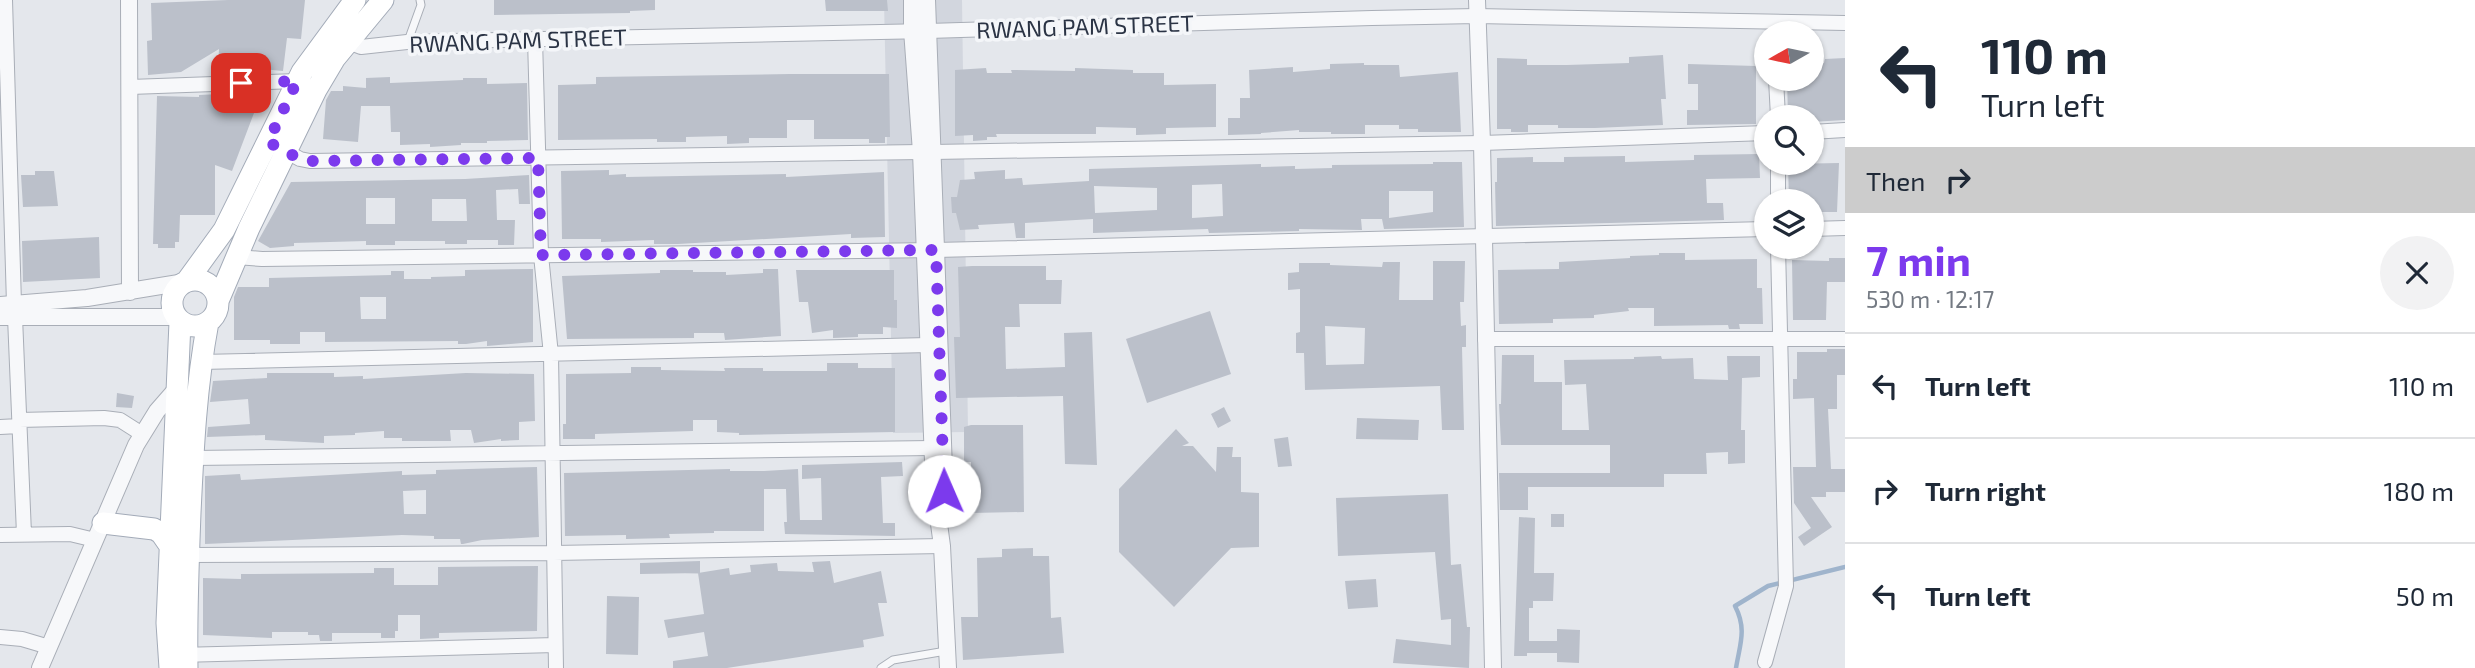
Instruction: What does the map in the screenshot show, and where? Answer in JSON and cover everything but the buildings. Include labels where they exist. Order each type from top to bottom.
[{"type":"main road","points":[[179,551],[178,320],[172,306],[173,295],[225,230],[316,89],[355,0]]},
{"type":"main road","points":[[178,320],[193,327],[208,322],[216,313],[218,300],[277,146],[297,81],[338,38],[383,0]]},
{"type":"main road","points":[[186,281],[207,283],[215,290],[218,300]]},
{"type":"main road","points":[[178,662],[167,623],[193,458],[201,362],[208,322]]},
{"type":"main road","points":[[99,531],[154,529],[179,551]]},
{"type":"street","points":[[5,0],[7,311],[19,423],[24,534]]},
{"type":"street","points":[[129,0],[130,292]]},
{"type":"street","points":[[912,0],[920,31],[927,152],[944,491],[942,546],[948,668]]},
{"type":"street","points":[[920,31],[927,0]]},
{"type":"street","points":[[1477,8],[1493,668]]},
{"type":"street","name":"RWANG PAM STREET","points":[[338,38],[361,47],[407,42],[1359,18],[1477,8],[1754,27]]},
{"type":"street","name":"RWANG PAM STREET","points":[[1824,24],[1845,23]]},
{"type":"street","points":[[535,39],[541,255],[551,355],[555,668]]},
{"type":"street","points":[[130,87],[297,81]]},
{"type":"street","points":[[1824,131],[1845,130]]},
{"type":"street","points":[[277,146],[310,161],[1482,143],[1754,134]]},
{"type":"street","points":[[1824,229],[1845,228]]},
{"type":"street","points":[[236,257],[262,259],[931,250],[1754,229]]},
{"type":"street","points":[[931,250],[928,345],[934,487],[942,546]]},
{"type":"street","points":[[1766,662],[1785,580],[1779,259]]},
{"type":"street","points":[[7,311],[186,281]]},
{"type":"street","points":[[7,311],[178,320]]},
{"type":"street","points":[[1485,339],[1845,339]]},
{"type":"street","points":[[201,362],[928,345]]},
{"type":"street","points":[[40,668],[142,434],[178,387]]},
{"type":"street","points":[[0,427],[19,423],[104,418],[120,421],[142,434]]},
{"type":"street","points":[[193,458],[932,448]]},
{"type":"street","points":[[0,535],[99,531]]},
{"type":"street","points":[[179,551],[554,553],[942,546]]},
{"type":"street","points":[[0,637],[49,647]]},
{"type":"street","points":[[178,662],[555,645]]},
{"type":"lane","points":[[407,42],[421,5],[420,0]]},
{"type":"lane","points":[[881,668],[893,660],[947,651]]},
{"type":"shaded area","points":[[884,0],[962,0],[968,432],[893,433]]},
{"type":"waterway","points":[[1736,668],[1742,629],[1735,606],[1768,586],[1845,567]]},
{"type":"route","points":[[241,83],[297,81],[268,142],[300,159],[538,158],[541,255],[936,250],[944,491]]}]
